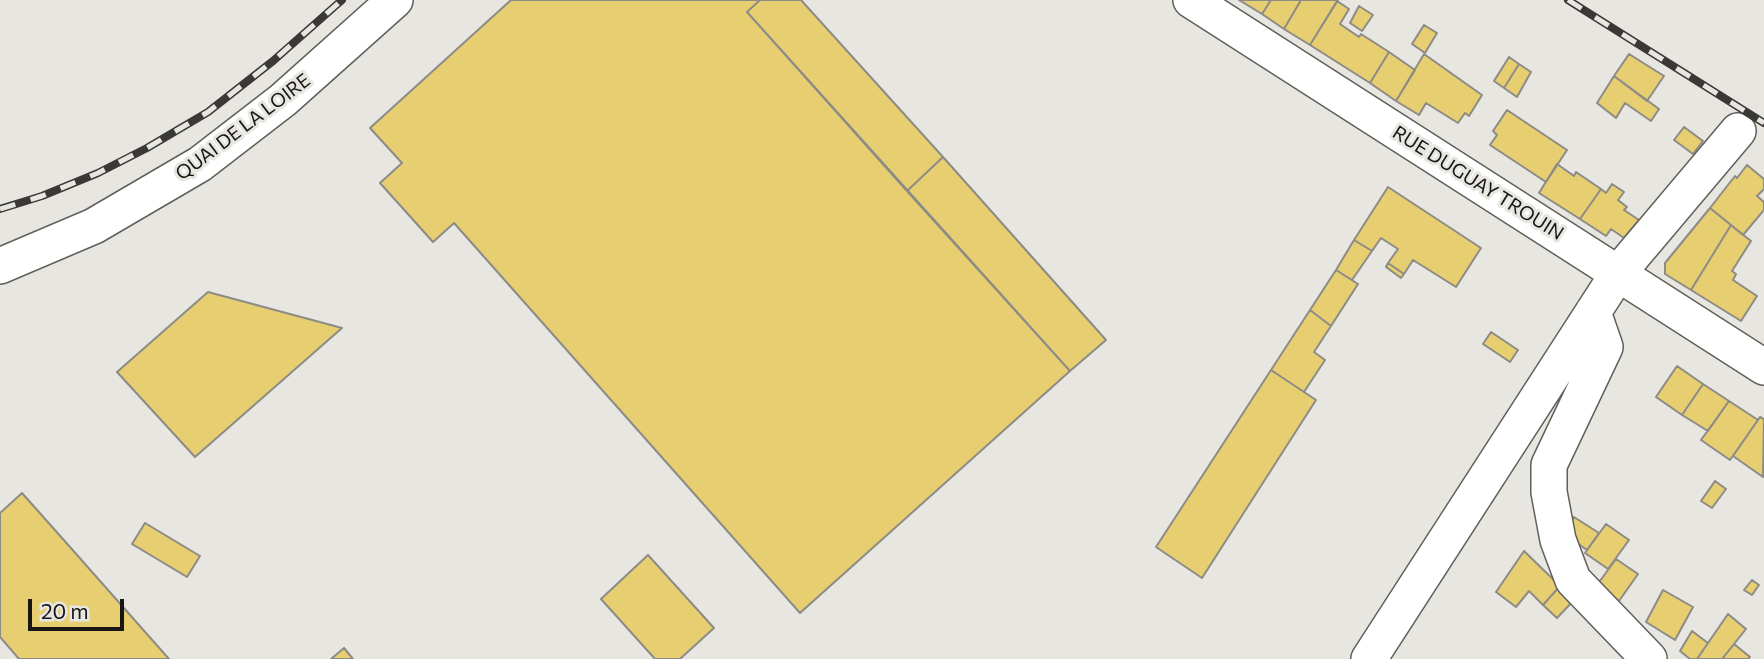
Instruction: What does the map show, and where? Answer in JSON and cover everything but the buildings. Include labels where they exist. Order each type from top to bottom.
[{"type":"street","name":"QUAI DE LA LOIRE","points":[[0,266],[94,226],[200,164],[283,100],[395,0]]},
{"type":"street","name":"RUE DUGUAY TROUIN","points":[[1191,0],[1764,367]]},
{"type":"street","points":[[1369,659],[1619,272],[1738,131]]},
{"type":"street","points":[[1593,312],[1605,347],[1549,465],[1549,492],[1558,540],[1573,580],[1648,659]]},
{"type":"railway","points":[[0,209],[42,196],[98,173],[208,112],[273,61],[342,0]]},
{"type":"railway","points":[[1568,0],[1764,123]]}]
